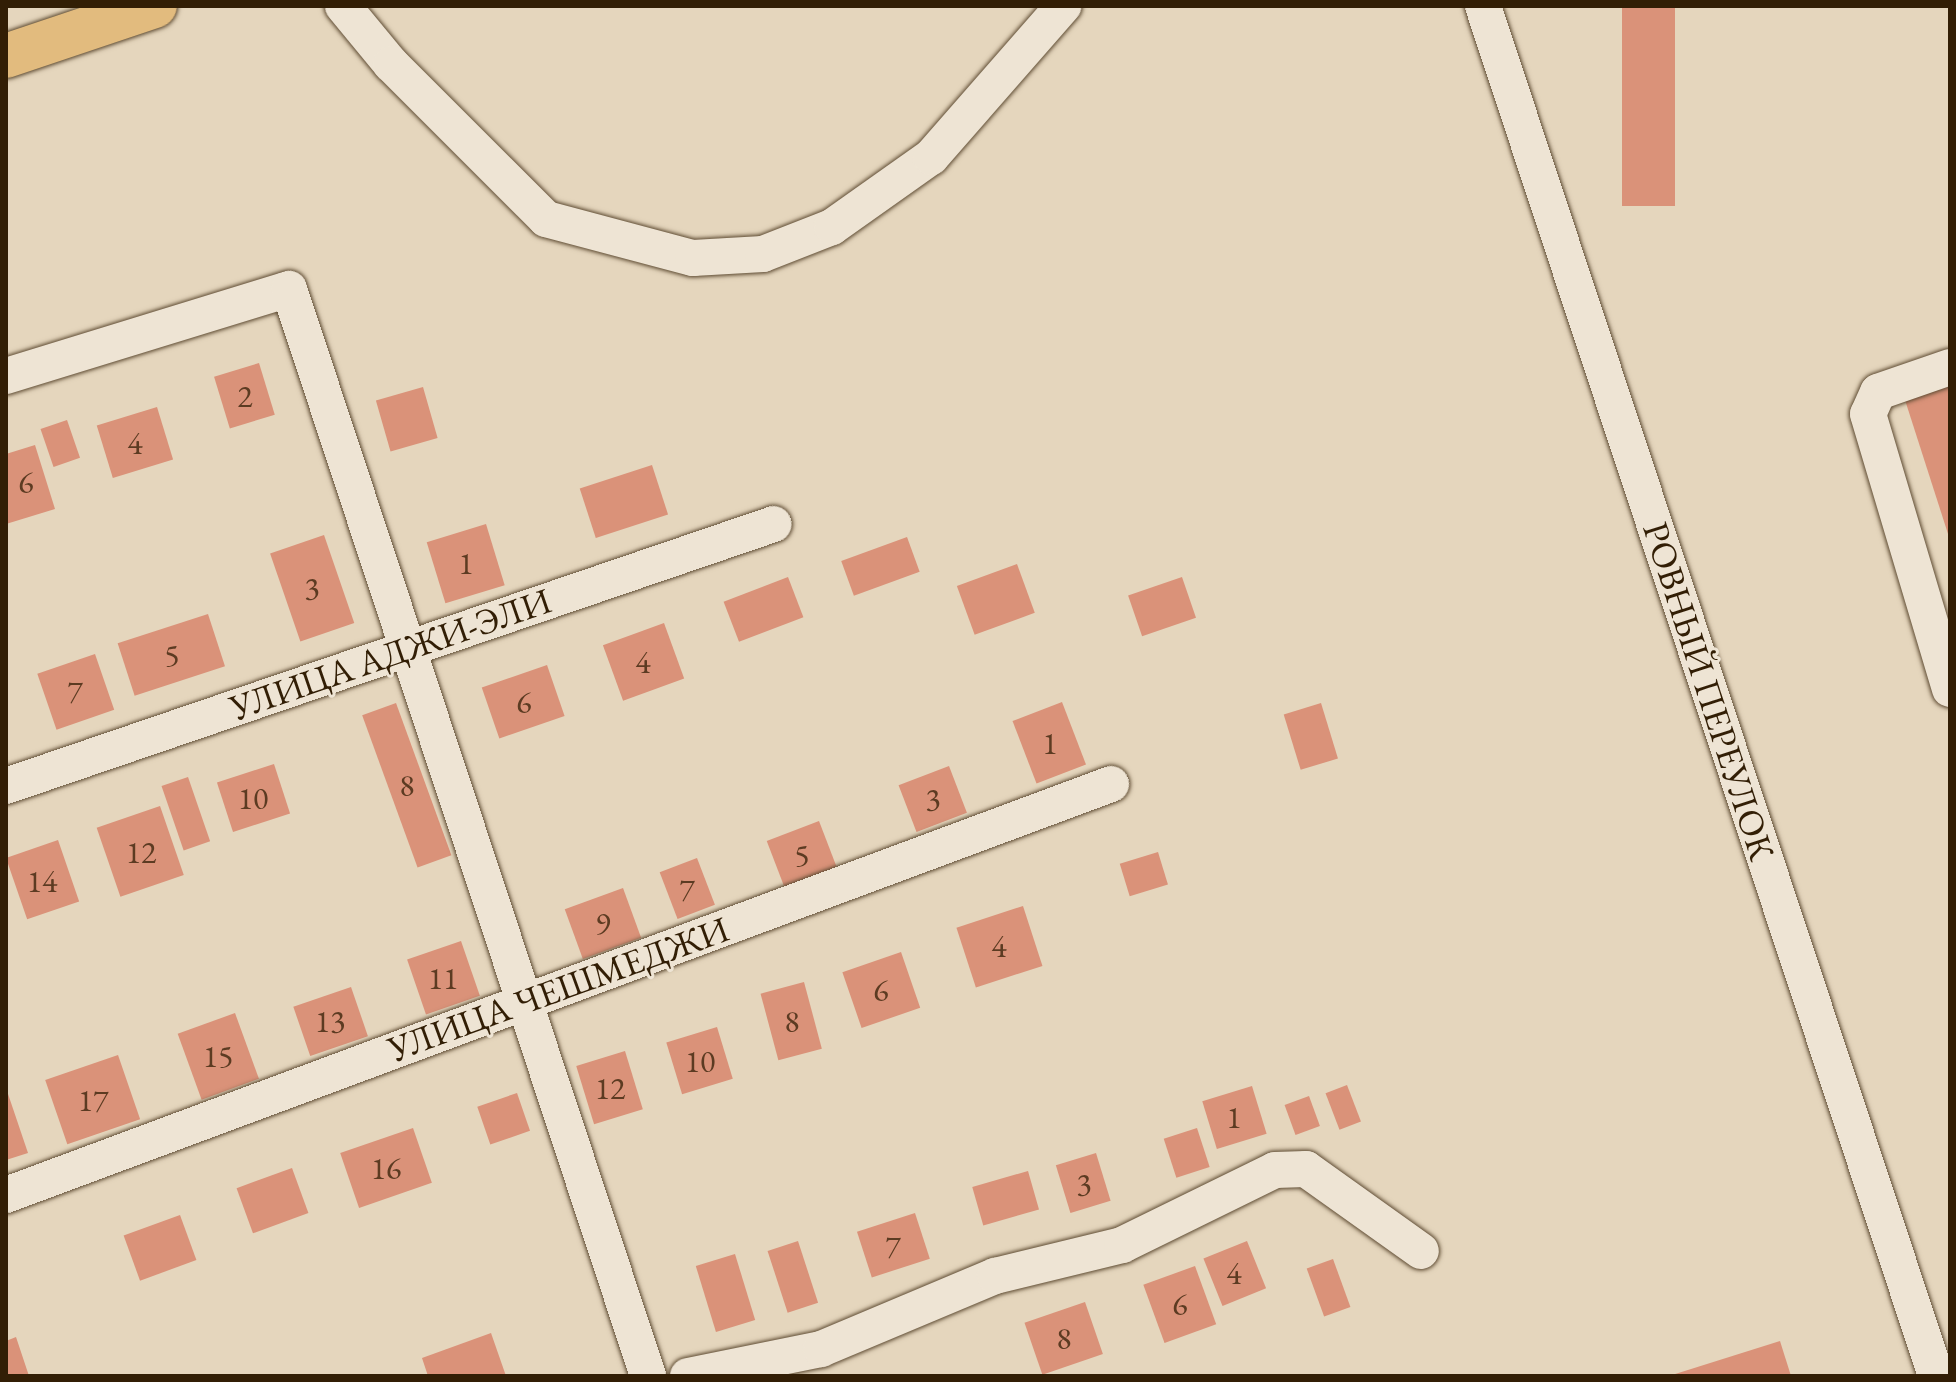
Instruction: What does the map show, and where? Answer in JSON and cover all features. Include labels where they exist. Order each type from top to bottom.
[{"type":"main road","points":[[6,56],[155,6]]},
{"type":"street","points":[[343,6],[391,64],[546,219],[693,258],[763,254],[832,227],[931,157],[1063,6]]},
{"type":"street","name":"РОВНЫЙ ПЕРЕУЛОК","points":[[1483,6],[1936,1376]]},
{"type":"street","points":[[6,376],[289,289],[648,1376]]},
{"type":"street","points":[[1950,367],[1878,392],[1868,414],[1950,689]]},
{"type":"street","name":"УЛИЦА АДЖИ-ЭЛИ","points":[[6,786],[406,647],[774,524]]},
{"type":"street","name":"УЛИЦА ЧЕШМЕДЖИ","points":[[6,1195],[1111,784]]},
{"type":"street","points":[[688,1376],[821,1349],[995,1276],[1122,1245],[1275,1170],[1306,1169],[1421,1251]]},
{"type":"building","points":[[1622,6],[1675,6],[1675,206],[1622,206]]},
{"type":"building","points":[[259,363],[275,415],[230,428],[214,377]]},
{"type":"building","points":[[1950,386],[1950,537],[1949,537],[1905,400]]},
{"type":"building","points":[[423,387],[438,438],[391,451],[376,401]]},
{"type":"building","points":[[157,407],[173,460],[113,478],[97,425]]},
{"type":"building","points":[[67,420],[80,458],[54,467],[41,429]]},
{"type":"building","points":[[35,445],[55,509],[6,524],[6,454]]},
{"type":"building","points":[[652,465],[668,514],[596,538],[580,488]]},
{"type":"building","points":[[486,524],[505,585],[445,603],[427,542]]},
{"type":"building","points":[[324,535],[354,623],[300,641],[270,554]]},
{"type":"building","points":[[907,537],[920,572],[854,596],[841,561]]},
{"type":"building","points":[[1017,564],[1035,613],[975,635],[957,586]]},
{"type":"building","points":[[788,577],[803,617],[739,642],[724,602]]},
{"type":"building","points":[[1182,577],[1196,618],[1142,636],[1128,596]]},
{"type":"building","points":[[208,614],[225,666],[135,696],[118,643]]},
{"type":"building","points":[[664,623],[684,678],[623,701],[603,645]]},
{"type":"building","points":[[95,654],[114,710],[57,730],[37,674]]},
{"type":"building","points":[[547,665],[565,716],[499,739],[482,687]]},
{"type":"building","points":[[1062,702],[1086,765],[1037,784],[1013,721]]},
{"type":"building","points":[[396,703],[451,855],[418,868],[362,715]]},
{"type":"building","points":[[1321,703],[1338,758],[1301,770],[1284,714]]},
{"type":"building","points":[[274,764],[290,813],[233,832],[217,783]]},
{"type":"building","points":[[949,766],[967,813],[917,832],[899,785]]},
{"type":"building","points":[[188,777],[210,841],[184,850],[162,786]]},
{"type":"building","points":[[160,806],[184,875],[120,897],[97,828]]},
{"type":"building","points":[[819,821],[838,870],[786,891],[767,841]]},
{"type":"building","points":[[58,840],[79,901],[27,919],[6,858]]},
{"type":"building","points":[[1158,852],[1168,885],[1130,896],[1120,864]]},
{"type":"building","points":[[697,858],[715,905],[678,919],[660,872]]},
{"type":"building","points":[[623,888],[641,938],[583,959],[565,909]]},
{"type":"building","points":[[1023,906],[1042,966],[976,988],[956,928]]},
{"type":"building","points":[[461,941],[480,996],[426,1014],[407,960]]},
{"type":"building","points":[[901,952],[920,1008],[862,1028],[842,972]]},
{"type":"building","points":[[804,982],[822,1049],[778,1060],[761,994]]},
{"type":"building","points":[[351,987],[368,1036],[310,1056],[293,1007]]},
{"type":"building","points":[[235,1013],[259,1079],[202,1100],[178,1034]]},
{"type":"building","points":[[717,1027],[733,1079],[682,1094],[666,1042]]},
{"type":"building","points":[[625,1051],[643,1109],[594,1124],[576,1066]]},
{"type":"building","points":[[118,1055],[140,1119],[67,1144],[45,1080]]},
{"type":"building","points":[[1347,1085],[1361,1121],[1340,1130],[1326,1093]]},
{"type":"building","points":[[1252,1086],[1267,1134],[1217,1149],[1202,1101]]},
{"type":"building","points":[[6,1088],[28,1153],[6,1160]]},
{"type":"building","points":[[517,1093],[530,1131],[490,1144],[477,1107]]},
{"type":"building","points":[[1309,1096],[1320,1126],[1296,1135],[1285,1105]]},
{"type":"building","points":[[413,1128],[432,1183],[359,1208],[340,1153]]},
{"type":"building","points":[[1197,1128],[1210,1167],[1176,1178],[1164,1139]]},
{"type":"building","points":[[1096,1153],[1111,1201],[1070,1213],[1056,1165]]},
{"type":"building","points":[[292,1168],[308,1213],[253,1233],[237,1188]]},
{"type":"building","points":[[1028,1171],[1039,1209],[983,1225],[972,1187]]},
{"type":"building","points":[[915,1213],[930,1259],[872,1278],[857,1232]]},
{"type":"building","points":[[180,1215],[196,1260],[140,1281],[124,1236]]},
{"type":"building","points":[[798,1241],[818,1303],[788,1313],[768,1251]]},
{"type":"building","points":[[1247,1241],[1266,1288],[1223,1306],[1203,1259]]},
{"type":"building","points":[[735,1254],[755,1320],[716,1332],[696,1266]]},
{"type":"building","points":[[1333,1259],[1350,1307],[1324,1317],[1307,1269]]},
{"type":"building","points":[[1195,1266],[1216,1324],[1165,1343],[1143,1285]]},
{"type":"building","points":[[1085,1302],[1103,1354],[1042,1375],[1024,1323]]},
{"type":"building","points":[[491,1333],[506,1376],[428,1376],[422,1358]]},
{"type":"building","points":[[16,1337],[29,1376],[6,1376],[6,1341]]},
{"type":"building","points":[[1780,1341],[1791,1376],[1672,1376],[1672,1375]]}]
